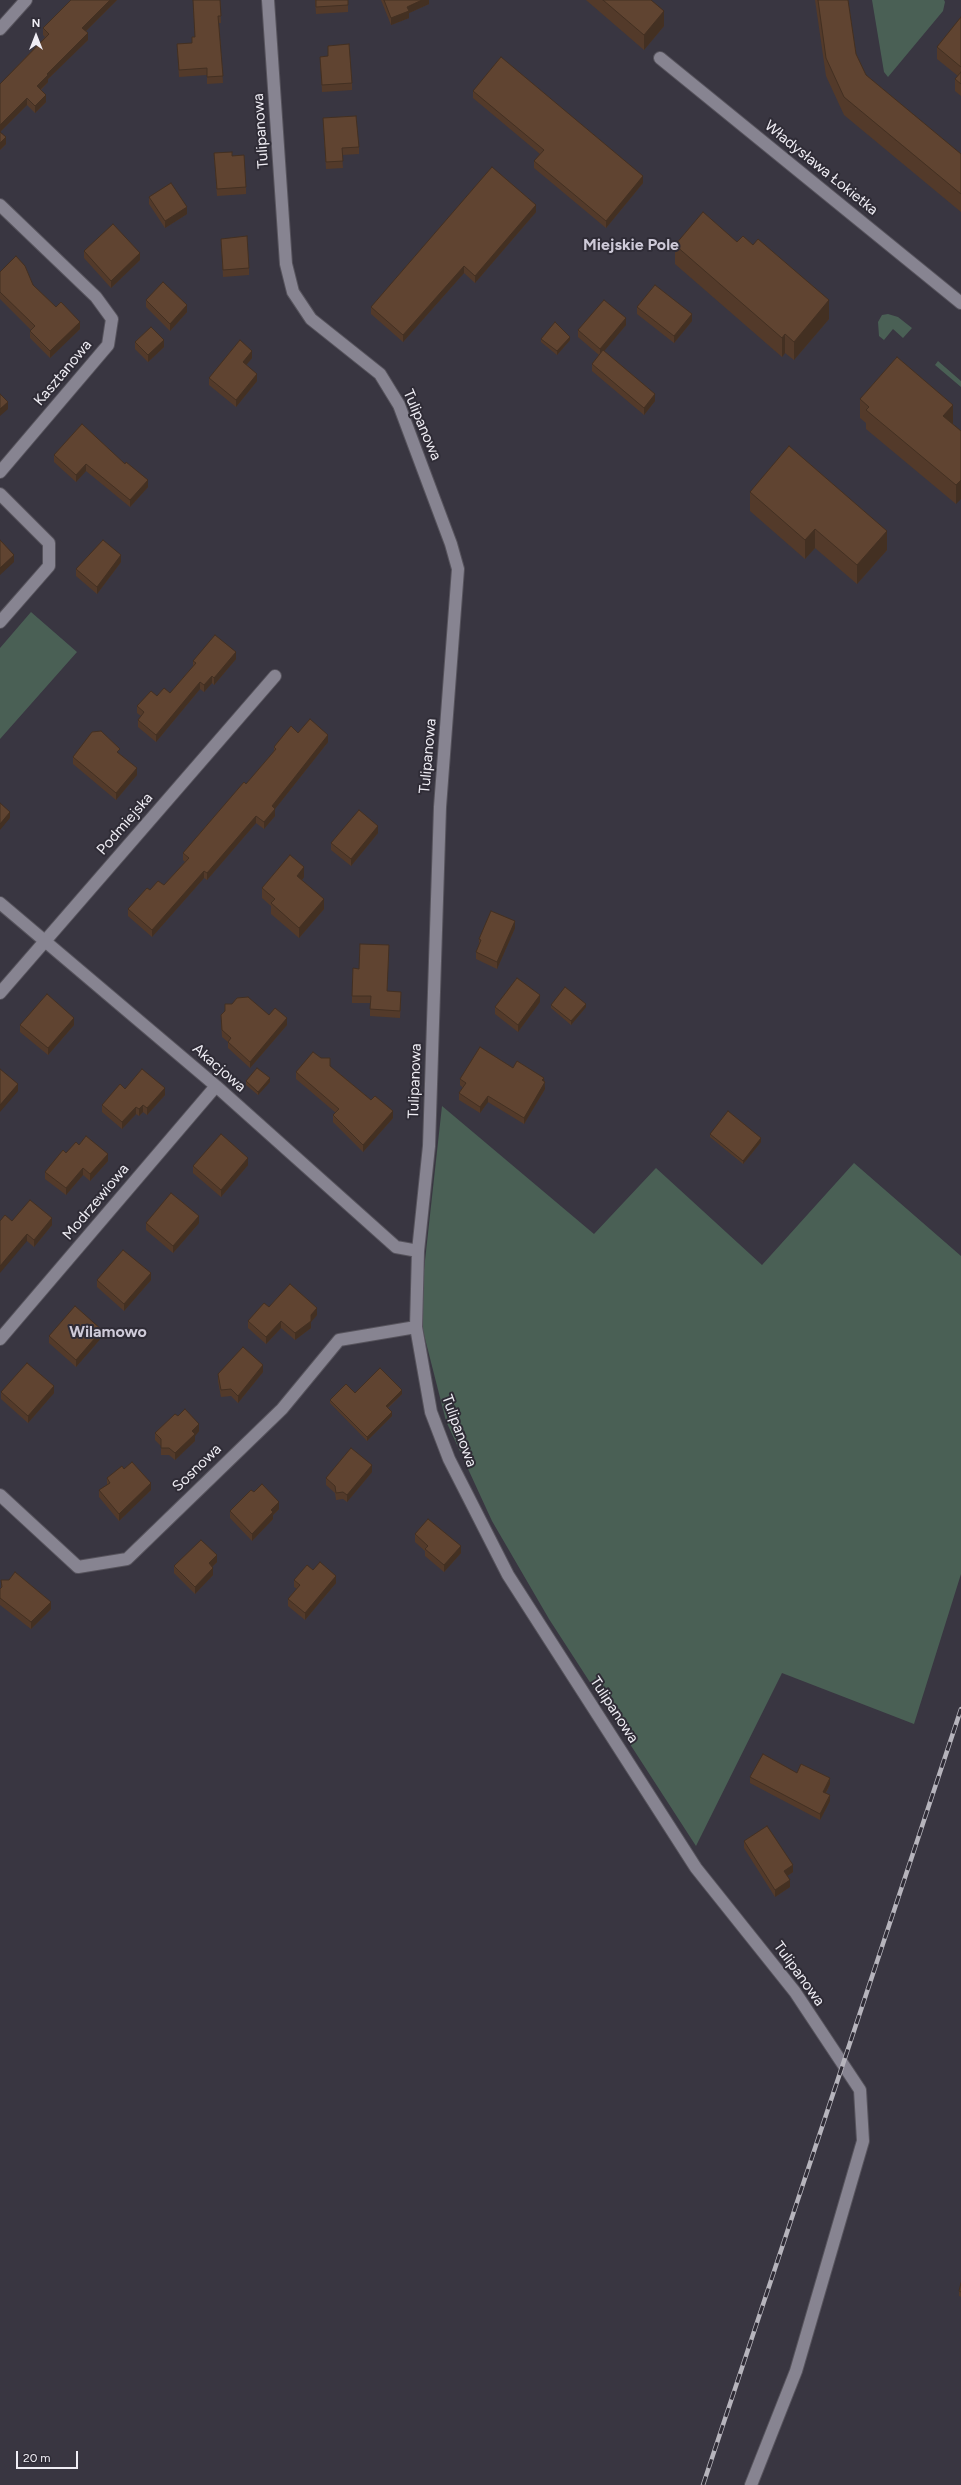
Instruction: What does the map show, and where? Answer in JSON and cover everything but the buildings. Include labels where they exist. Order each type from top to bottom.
[{"type":"street","points":[[0,29],[26,0]]},
{"type":"street","name":"Tulipanowa","points":[[268,0],[286,264],[293,292],[311,319],[380,374],[399,405],[451,544],[458,569],[440,807],[429,1146],[418,1251],[416,1327],[431,1412],[449,1459],[508,1575],[696,1868],[795,1992],[860,2090],[863,2141],[796,2371],[751,2485]]},
{"type":"street","name":"Władysława Łokietka","points":[[660,58],[961,304]]},
{"type":"street","name":"Kasztanowa","points":[[0,205],[96,297],[112,319],[108,345],[0,472]]},
{"type":"street","points":[[0,494],[49,543],[49,566],[0,622]]},
{"type":"street","name":"Podmiejska","points":[[0,993],[275,676]]},
{"type":"street","name":"Akacjowa","points":[[0,903],[44,942],[216,1086],[396,1247],[418,1251]]},
{"type":"street","name":"Modrzewiowa","points":[[0,1339],[216,1086]]},
{"type":"street","name":"Sosnowa","points":[[0,1495],[78,1567],[127,1559],[282,1409],[339,1340],[416,1327]]},
{"type":"green space","points":[[872,0],[944,0],[945,2],[943,11],[888,77],[884,72]]},
{"type":"green space","points":[[888,314],[898,317],[912,328],[903,338],[893,329],[884,340],[879,336],[878,322],[882,315]]},
{"type":"green space","points":[[938,361],[961,381],[961,387],[935,365]]},
{"type":"green space","points":[[31,612],[77,652],[0,739],[0,648]]},
{"type":"green space","points":[[442,1106],[594,1234],[656,1168],[762,1265],[854,1163],[961,1256],[961,1574],[914,1724],[782,1673],[696,1846],[549,1619],[492,1521],[446,1421],[419,1315]]},
{"type":"railway","points":[[703,2485],[961,1709]]},
{"type":"district","name":"Miejskie Pole","points":[[631,245]]},
{"type":"district","name":"Wilamowo","points":[[108,1332]]}]
